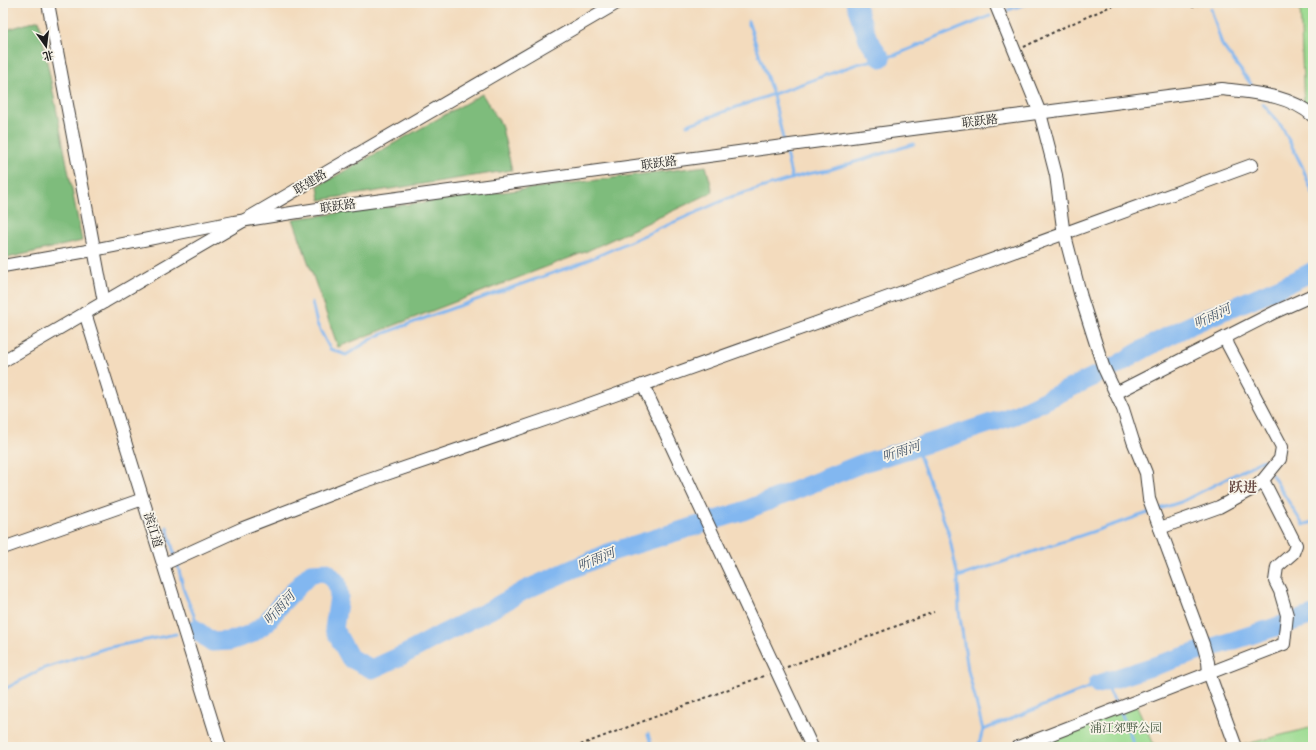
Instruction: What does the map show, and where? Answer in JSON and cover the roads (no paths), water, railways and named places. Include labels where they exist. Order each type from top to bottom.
[{"type":"street","points":[[48,3],[93,250],[104,302]]},
{"type":"street","name":"联建路","points":[[3,361],[247,220],[616,3]]},
{"type":"street","points":[[995,3],[1040,113],[1056,175],[1065,233],[1086,313],[1102,366],[1123,409],[1133,441],[1146,473],[1149,499],[1203,644],[1209,667],[1236,747]]},
{"type":"street","name":"联跃路","points":[[3,266],[247,220],[790,145],[1222,90],[1272,96],[1304,108],[1313,116]]},
{"type":"street","points":[[164,564],[243,528],[360,483],[549,419],[1252,165]]},
{"type":"street","points":[[1116,393],[1275,312],[1313,295]]},
{"type":"street","name":"滨江道","points":[[85,313],[220,747]]},
{"type":"street","points":[[1160,528],[1219,507],[1254,488],[1280,459],[1282,447],[1228,345],[1226,337]]},
{"type":"street","points":[[644,385],[812,747]]},
{"type":"street","points":[[1018,747],[1135,701],[1209,667],[1284,644],[1287,621],[1280,591],[1275,581],[1277,567],[1293,553],[1296,545],[1262,480]]},
{"type":"street","points":[[3,548],[143,499]]},
{"type":"waterway","points":[[855,3],[868,39],[881,58]]},
{"type":"waterway","points":[[1008,10],[1029,3]]},
{"type":"waterway","points":[[1211,9],[1222,45],[1251,84]]},
{"type":"waterway","points":[[687,125],[857,64],[895,55],[990,16]]},
{"type":"waterway","points":[[748,21],[773,95],[784,143]]},
{"type":"waterway","points":[[1263,104],[1282,127],[1302,166],[1313,194]]},
{"type":"waterway","points":[[312,302],[317,324],[330,349],[346,355],[377,336],[579,264],[731,197],[807,174],[829,170],[914,144]]},
{"type":"waterway","points":[[785,149],[792,179]]},
{"type":"waterway","name":"听雨河","points":[[1114,367],[1184,328],[1275,290],[1313,271]]},
{"type":"waterway","name":"听雨河","points":[[194,630],[195,629],[212,642],[230,641],[251,634],[266,623],[281,604],[311,573],[327,572],[337,583],[339,596],[334,629],[350,658],[372,669],[403,655],[525,590],[611,552],[741,512],[863,463],[1015,415],[1097,375]]},
{"type":"waterway","points":[[916,447],[948,531],[958,577],[959,611],[968,670],[983,730],[1098,684],[1107,687],[1117,705]]},
{"type":"waterway","points":[[1156,510],[1181,502],[1263,460],[1268,468]]},
{"type":"waterway","points":[[1272,475],[1303,525],[1313,522]]},
{"type":"waterway","points":[[958,577],[1151,512]]},
{"type":"waterway","points":[[167,527],[175,557]]},
{"type":"waterway","points":[[177,562],[184,591],[202,635]]},
{"type":"waterway","points":[[1098,684],[1313,615]]},
{"type":"waterway","name":"听雨河","points":[[3,690],[42,669],[106,648],[176,634]]},
{"type":"waterway","points":[[1120,710],[1135,747]]},
{"type":"waterway","points":[[978,747],[983,730]]},
{"type":"waterway","points":[[648,734],[652,747]]},
{"type":"district","name":"跃进","points":[[1243,487]]},
{"type":"park label","name":"浦江郊野公园","points":[[1126,728]]}]
